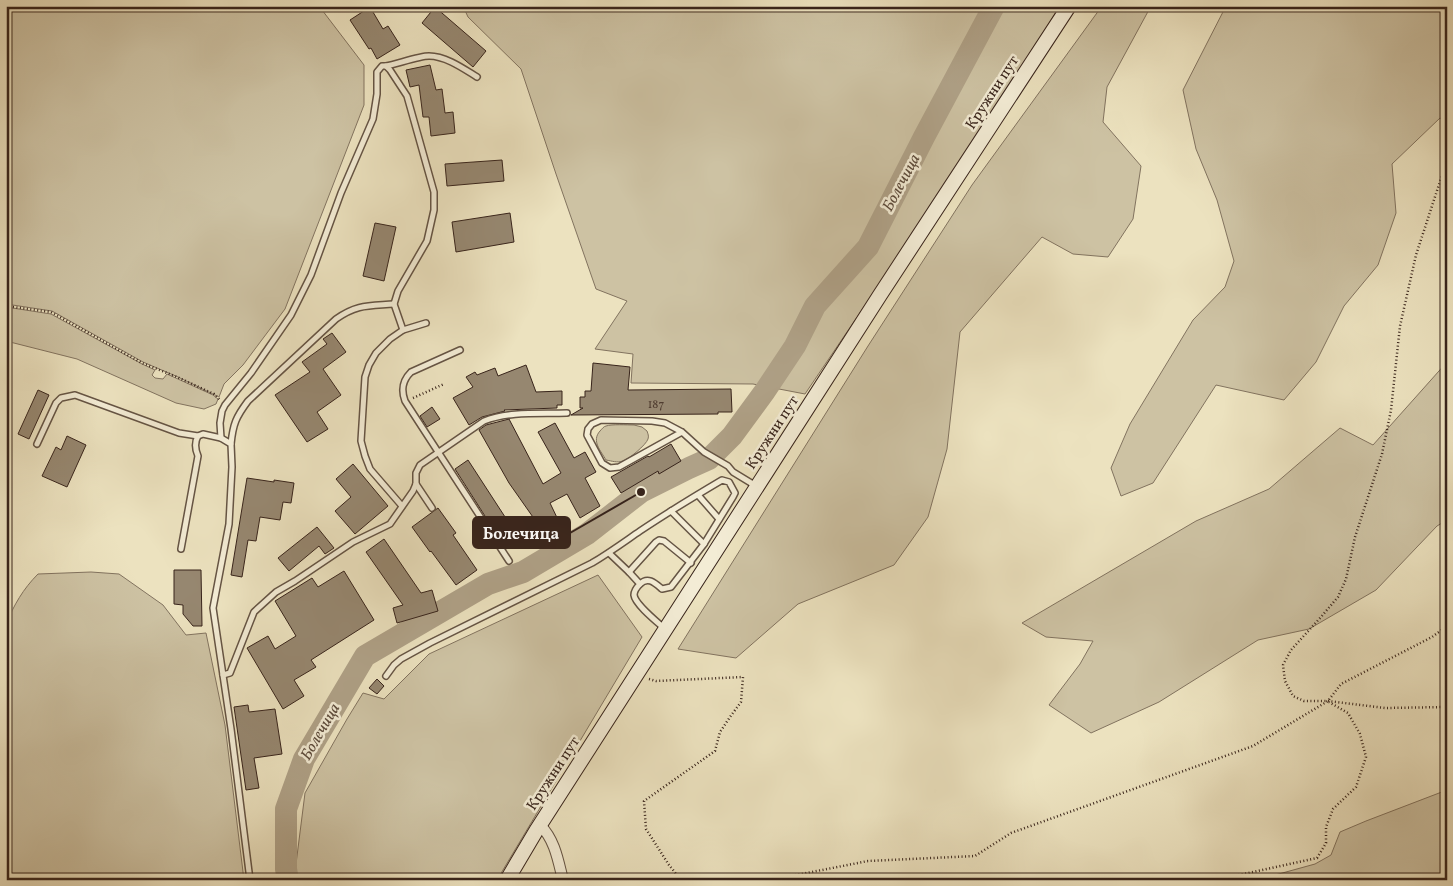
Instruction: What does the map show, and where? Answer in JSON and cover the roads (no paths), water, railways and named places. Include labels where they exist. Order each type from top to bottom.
[{"type":"main road","name":"Кружни пут","points":[[507,880],[540,825],[880,294],[1069,6]]},
{"type":"street","points":[[540,825],[548,833],[553,843],[563,880]]},
{"type":"lane","points":[[221,438],[220,422],[225,405],[251,374],[291,315],[311,275],[341,193],[373,119],[377,94],[377,72],[382,66],[429,56],[441,58],[477,77]]},
{"type":"lane","points":[[386,66],[407,96],[434,192],[434,210],[427,241],[398,291],[394,304],[403,330]]},
{"type":"lane","points":[[250,880],[232,729],[213,608],[229,524],[232,427],[240,411],[248,401],[336,319],[347,311],[360,306],[394,304]]},
{"type":"lane","points":[[402,506],[370,469],[365,456],[361,441],[365,377],[368,365],[376,353],[390,339],[403,330],[426,323]]},
{"type":"lane","points":[[460,350],[411,372],[403,384],[402,394],[438,453],[509,560]]},
{"type":"lane","points":[[37,444],[56,403],[62,398],[75,395],[179,432],[221,438],[231,444]]},
{"type":"lane","points":[[223,675],[230,673],[254,612],[276,592],[296,581],[353,542],[390,524],[413,491],[416,484],[416,473],[420,465],[484,421],[494,417],[567,413]]},
{"type":"lane","points":[[682,432],[619,467],[610,468],[602,463],[587,436],[588,429],[592,424],[601,420],[652,421],[665,424],[682,432],[704,452],[758,487]]},
{"type":"lane","points":[[181,549],[198,456],[195,450],[195,442],[198,436]]},
{"type":"lane","points":[[386,676],[394,665],[408,655],[574,573],[609,553],[722,480],[729,482],[735,493],[733,497],[704,544],[671,587],[662,589],[648,579],[644,580],[635,591],[634,596],[637,602],[666,630]]},
{"type":"lane","points":[[416,484],[432,508]]},
{"type":"lane","points":[[698,495],[719,519]]},
{"type":"lane","points":[[672,511],[704,544]]},
{"type":"lane","points":[[629,572],[660,540],[664,541],[690,563]]},
{"type":"lane","points":[[609,553],[640,584]]},
{"type":"waterway","name":"Болечица","points":[[288,880],[286,869],[286,809],[304,759],[365,656],[488,584],[523,572],[587,534],[641,492],[709,459],[732,436],[795,346],[815,306],[868,247],[994,6]]},
{"type":"place","name":"Болечица","points":[[641,492]]}]
